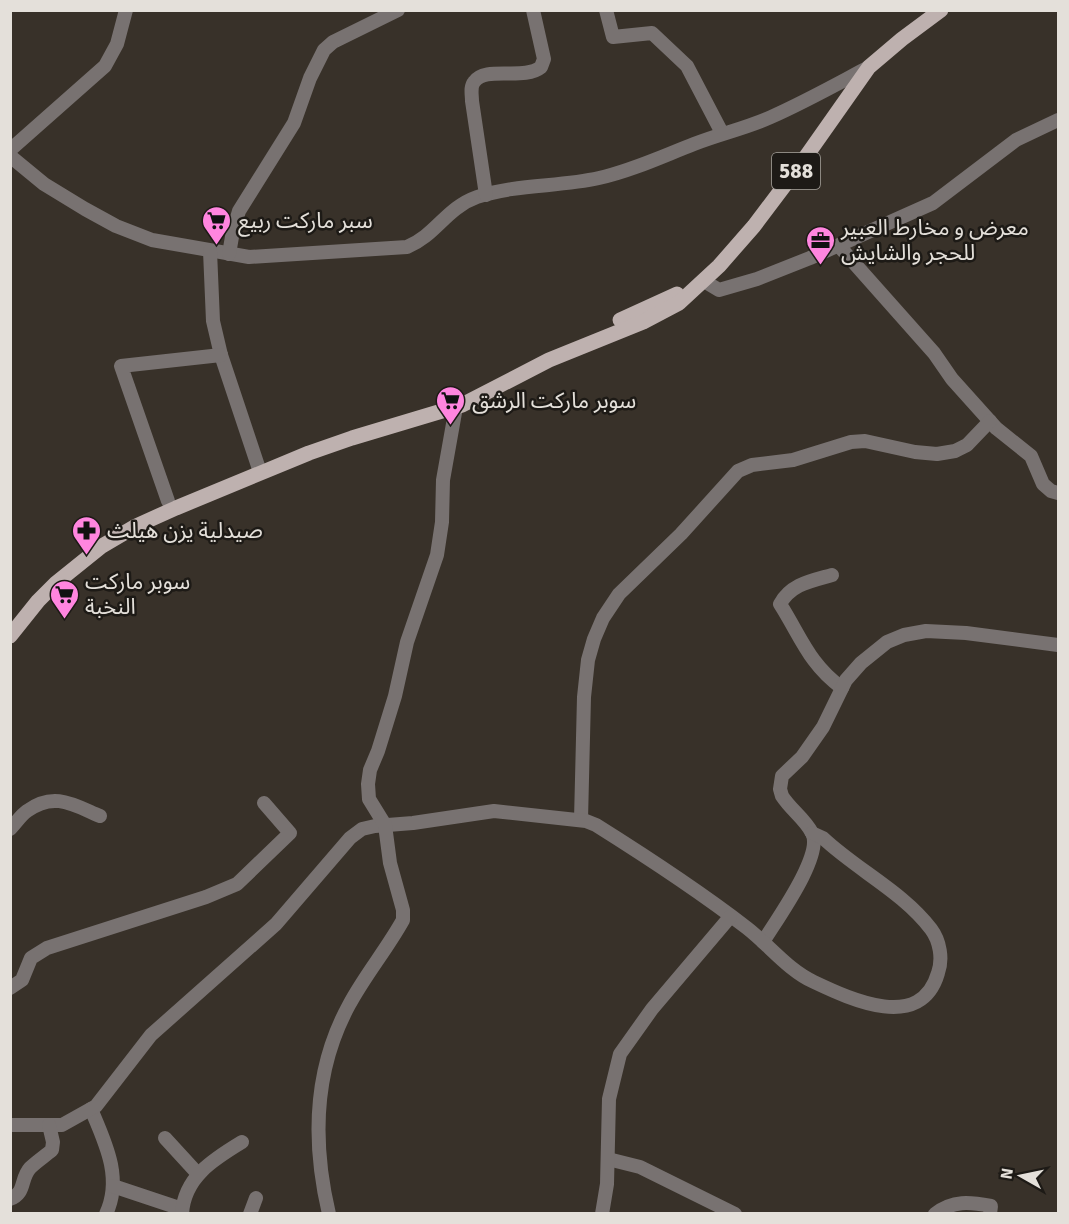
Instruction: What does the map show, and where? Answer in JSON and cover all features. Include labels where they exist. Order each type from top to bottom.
[{"type":"main road","name":"588","points":[[704,281],[754,226],[869,68],[941,10]]},
{"type":"main road","points":[[10,636],[44,595],[74,568],[102,546],[136,526],[312,442],[454,402],[526,362],[704,281]]},
{"type":"main road","points":[[10,622],[40,585],[65,563],[122,525],[168,501],[258,468]]},
{"type":"street","points":[[10,150],[105,66],[117,44],[126,10]]},
{"type":"street","points":[[486,195],[472,100],[472,85],[481,76],[528,74],[542,67],[544,59],[532,10]]},
{"type":"street","points":[[606,10],[613,37],[652,33],[687,66],[722,133]]},
{"type":"street","points":[[229,254],[239,211],[294,123],[310,78],[324,50],[333,42],[396,11]]},
{"type":"street","points":[[10,156],[44,184],[116,226],[152,240],[249,257],[407,247],[420,242],[429,235],[440,220],[458,206],[486,195],[599,178],[637,166],[722,133],[770,118],[869,68]]},
{"type":"street","points":[[704,281],[719,290],[757,279],[839,246],[933,203],[1016,140],[1059,120]]},
{"type":"street","points":[[839,246],[934,353],[952,379],[990,422],[1031,456],[1043,484],[1051,491],[1059,493]]},
{"type":"street","points":[[210,251],[213,321],[221,355],[258,468]]},
{"type":"street","points":[[168,501],[121,366],[221,355]]},
{"type":"street","points":[[329,1214],[322,1185],[317,1125],[324,1068],[348,1006],[403,920],[403,910],[390,863],[385,825],[369,799],[368,784],[370,770],[395,696],[407,642],[437,555],[442,522],[443,480],[454,402]]},
{"type":"street","points":[[581,820],[584,697],[588,660],[603,618],[619,594],[681,534],[738,471],[752,465],[793,460],[851,442],[865,441],[915,452],[937,454],[954,451],[967,445],[990,422]]},
{"type":"street","points":[[832,575],[789,590],[780,604],[809,656],[831,680],[842,688]]},
{"type":"street","points":[[10,1125],[62,1125],[96,1106],[151,1035],[276,924],[350,838],[362,829],[385,825],[494,811],[581,820],[596,825],[650,859],[730,917],[763,942],[800,975],[880,1008],[910,1005],[930,993],[941,964],[938,943],[932,931],[897,896],[823,838],[812,833],[782,796],[780,783],[782,776],[802,757],[823,727],[846,680],[873,652],[887,642],[904,635],[926,632],[966,633],[1059,645]]},
{"type":"street","points":[[10,829],[36,805],[56,800],[100,816]]},
{"type":"street","points":[[10,988],[22,980],[31,958],[47,948],[206,897],[237,884],[290,833],[264,803]]},
{"type":"street","points":[[763,942],[796,889],[807,866],[814,846],[812,833]]},
{"type":"street","points":[[602,1214],[608,1159],[609,1099],[620,1054],[652,1009],[730,917]]},
{"type":"street","points":[[91,1109],[110,1158],[114,1176],[106,1214]]},
{"type":"street","points":[[10,1199],[17,1197],[22,1189],[28,1170],[52,1150],[53,1142],[49,1125]]},
{"type":"street","points":[[165,1138],[198,1174]]},
{"type":"street","points":[[113,1186],[182,1211],[188,1189],[198,1174],[213,1159],[242,1142]]},
{"type":"street","points":[[608,1159],[640,1167],[735,1214]]},
{"type":"street","points":[[250,1214],[256,1198]]},
{"type":"street","points":[[935,1214],[959,1202],[992,1206],[990,1214]]},
{"type":"place","name":"سبر ماركت ربيع","points":[[217,246]]},
{"type":"place","name":"معرض و مخارط العبير للحجر والشايش","points":[[820,266]]},
{"type":"place","name":"سوبر ماركت الرشق","points":[[451,426]]},
{"type":"place","name":"صيدلية يزن هيلث","points":[[86,556]]},
{"type":"place","name":"سوبر ماركت النخبة","points":[[64,620]]}]
